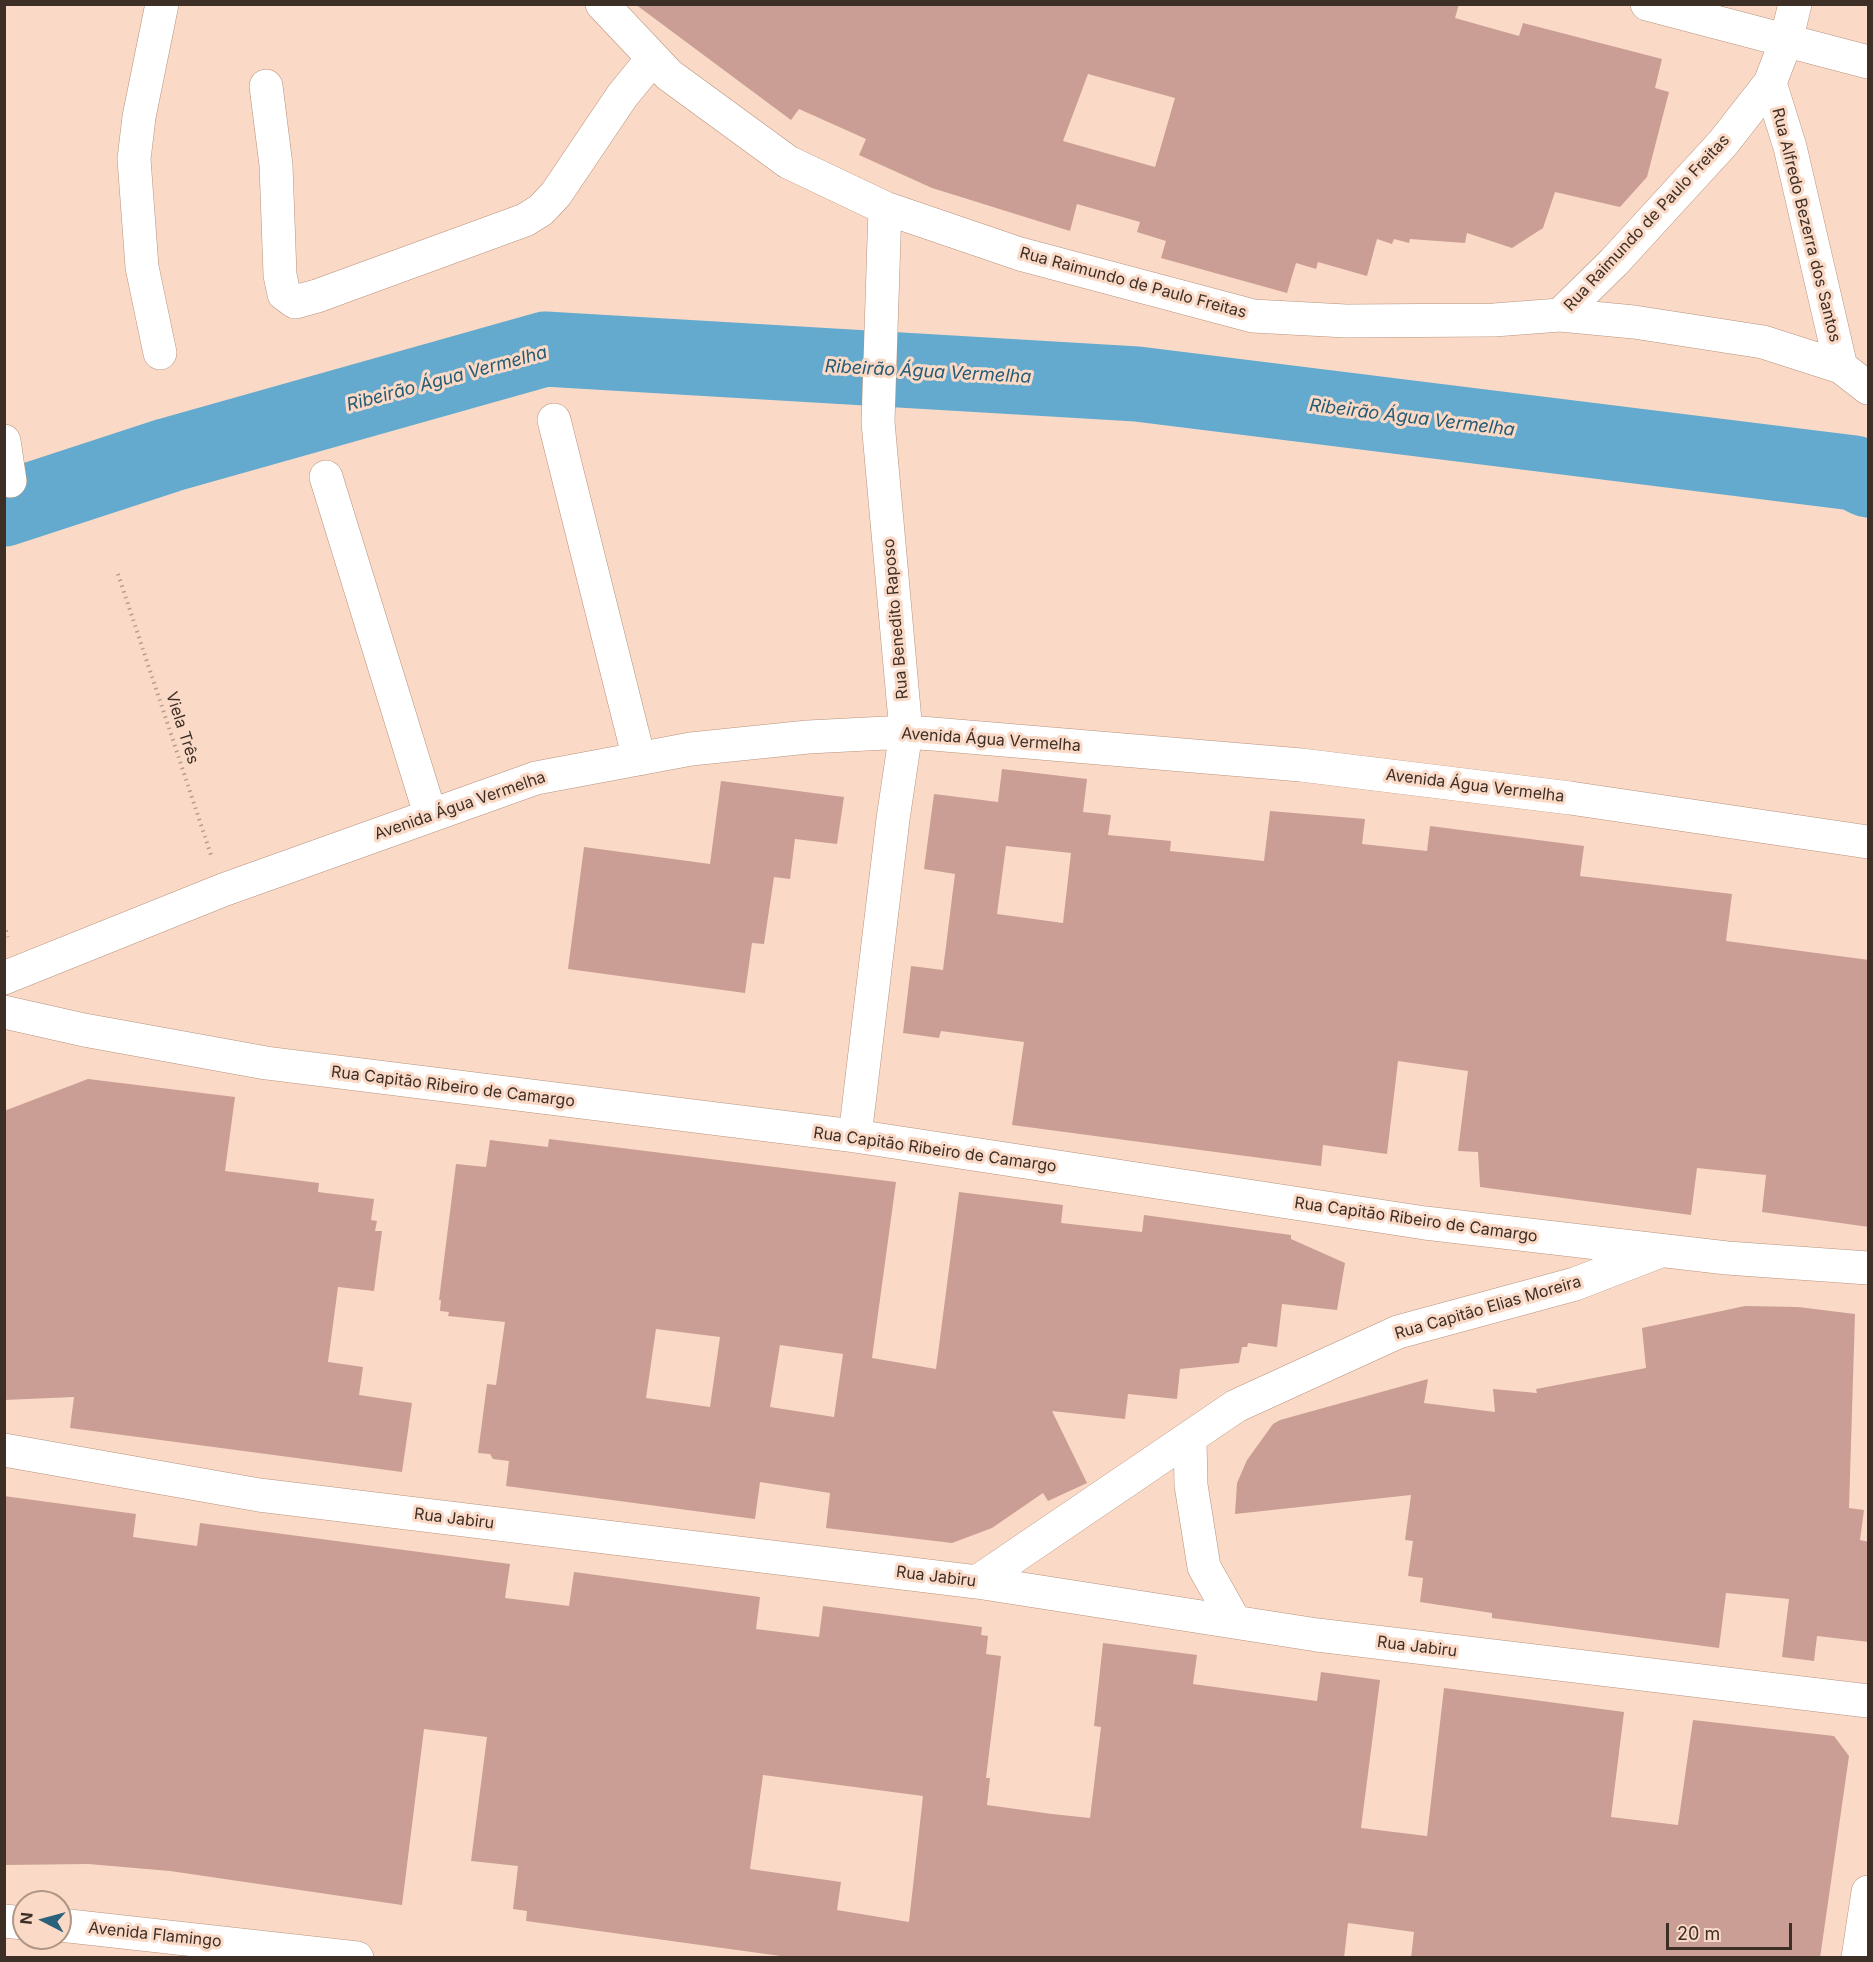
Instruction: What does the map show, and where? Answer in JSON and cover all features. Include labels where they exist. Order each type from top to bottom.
[{"type":"street","points":[[160,353],[142,267],[135,159],[139,117],[162,4]]},
{"type":"street","name":"Rua Raimundo de Paulo Freitas","points":[[602,4],[669,75],[788,162],[885,208],[1020,254],[1253,316],[1346,321],[1494,320],[1560,315],[1614,262],[1723,143],[1770,83],[1786,41],[1795,4]]},
{"type":"street","points":[[1647,4],[1869,62]]},
{"type":"street","points":[[266,86],[276,165],[280,275],[284,294],[295,302],[317,296],[525,219],[541,210],[556,194],[622,96],[652,58]]},
{"type":"street","name":"Rua Alfredo Bezerra dos Santos","points":[[1770,83],[1790,147],[1841,368]]},
{"type":"street","name":"Rua Benedito Raposo","points":[[855,1136],[893,819],[906,732],[878,397],[885,208]]},
{"type":"street","name":"Rua Alfredo Bezerra dos Santos","points":[[1560,315],[1634,322],[1763,342],[1841,368],[1869,388]]},
{"type":"street","points":[[554,420],[639,759]]},
{"type":"street","points":[[4,441],[10,481]]},
{"type":"street","points":[[326,477],[430,814]]},
{"type":"street","name":"Avenida Água Vermelha","points":[[4,978],[223,890],[430,814],[536,778],[726,745],[906,732],[1312,766],[1570,798],[1869,842]]},
{"type":"street","name":"Rua Capitão Ribeiro de Camargo","points":[[4,1012],[84,1030],[266,1063],[855,1136],[1425,1223],[1662,1250],[1869,1268]]},
{"type":"street","name":"Rua Capitão Elias Moreira","points":[[977,1582],[1191,1440],[1236,1406],[1398,1332],[1575,1284],[1662,1250]]},
{"type":"street","points":[[1191,1440],[1191,1485],[1204,1567],[1235,1622]]},
{"type":"street","name":"Rua Jabiru","points":[[4,1450],[259,1495],[977,1582],[1329,1636],[1869,1701]]},
{"type":"street","points":[[1858,1958],[1869,1892]]},
{"type":"street","name":"Avenida Flamingo","points":[[72,1926],[357,1958]]},
{"type":"path","name":"Viela Três","points":[[118,574],[223,890]]},
{"type":"building","points":[[635,4],[1459,4],[1455,18],[1519,36],[1523,23],[1662,59],[1655,88],[1669,92],[1647,177],[1620,207],[1555,192],[1543,228],[1512,248],[1467,233],[1465,243],[1410,239],[1409,243],[1394,239],[1392,244],[1377,239],[1367,276],[1318,262],[1316,269],[1296,263],[1287,293],[1161,258],[1166,241],[1137,232],[1140,222],[1077,204],[1070,231],[932,188],[859,155],[866,139],[799,109],[791,120]],"holes":[[[1088,74],[1175,98],[1155,167],[1063,141]]]},
{"type":"building","points":[[1002,769],[1087,779],[1083,812],[1111,815],[1108,835],[1171,841],[1170,851],[1264,861],[1270,811],[1365,819],[1362,844],[1427,851],[1430,826],[1584,846],[1580,876],[1732,894],[1726,941],[1869,960],[1869,1227],[1762,1212],[1766,1175],[1697,1168],[1691,1215],[1480,1187],[1478,1152],[1458,1151],[1468,1071],[1398,1061],[1387,1154],[1323,1145],[1321,1166],[1012,1125],[1024,1042],[941,1031],[939,1038],[903,1033],[911,966],[943,970],[955,874],[924,869],[934,794],[998,802]],"holes":[[[1006,846],[1071,853],[1063,923],[997,914]]]},
{"type":"building","points":[[721,781],[844,797],[837,844],[795,839],[790,879],[774,877],[764,944],[752,943],[745,993],[568,969],[584,847],[710,864]]},
{"type":"building","points":[[88,1079],[235,1097],[225,1171],[319,1183],[318,1192],[374,1199],[371,1220],[377,1221],[375,1231],[382,1231],[374,1291],[338,1287],[328,1362],[363,1367],[359,1395],[412,1403],[402,1472],[70,1428],[74,1397],[4,1400],[4,1111]]},
{"type":"building","points":[[549,1139],[896,1182],[872,1358],[936,1369],[959,1192],[1063,1205],[1061,1223],[1142,1232],[1144,1215],[1291,1235],[1291,1239],[1345,1263],[1337,1310],[1282,1304],[1277,1347],[1248,1343],[1247,1347],[1242,1347],[1239,1363],[1180,1369],[1177,1399],[1128,1394],[1125,1419],[1052,1411],[1087,1483],[1048,1501],[1043,1493],[992,1528],[952,1543],[826,1528],[830,1493],[760,1482],[755,1519],[506,1486],[509,1461],[493,1459],[490,1454],[478,1453],[487,1384],[496,1385],[505,1322],[448,1316],[449,1312],[440,1311],[441,1300],[439,1300],[456,1164],[486,1167],[490,1140],[548,1147]],"holes":[[[656,1329],[720,1337],[710,1407],[646,1398]],[[780,1345],[843,1354],[834,1417],[770,1407]]]},
{"type":"building","points":[[1745,1306],[1798,1307],[1855,1314],[1849,1508],[1864,1510],[1860,1540],[1869,1542],[1869,1642],[1817,1636],[1814,1661],[1782,1657],[1789,1599],[1726,1593],[1719,1648],[1492,1618],[1492,1613],[1420,1602],[1423,1578],[1408,1576],[1413,1541],[1405,1540],[1411,1495],[1235,1514],[1237,1483],[1247,1460],[1273,1424],[1280,1420],[1428,1379],[1424,1403],[1495,1412],[1493,1389],[1537,1393],[1536,1389],[1646,1368],[1642,1328]]},
{"type":"building","points":[[4,1496],[136,1514],[133,1537],[197,1546],[200,1523],[510,1564],[505,1598],[569,1606],[574,1572],[760,1597],[756,1629],[819,1637],[823,1606],[982,1627],[981,1635],[988,1636],[986,1654],[1001,1656],[986,1778],[990,1778],[987,1805],[1090,1818],[1101,1727],[1094,1726],[1103,1643],[1197,1655],[1193,1684],[1317,1701],[1321,1672],[1380,1680],[1361,1828],[1427,1836],[1444,1688],[1624,1712],[1611,1817],[1678,1825],[1693,1720],[1834,1736],[1849,1756],[1820,1958],[1411,1958],[1414,1932],[1348,1923],[1344,1958],[795,1958],[526,1921],[527,1911],[513,1909],[518,1866],[471,1861],[487,1737],[424,1729],[402,1905],[170,1871],[88,1864],[4,1865]],"holes":[[[763,1775],[923,1796],[909,1922],[837,1910],[841,1882],[750,1869]]]},
{"type":"waterway","name":"Ribeirão Água Vermelha","points":[[4,509],[169,455],[545,349],[1137,384],[1854,473],[1868,480]]}]
